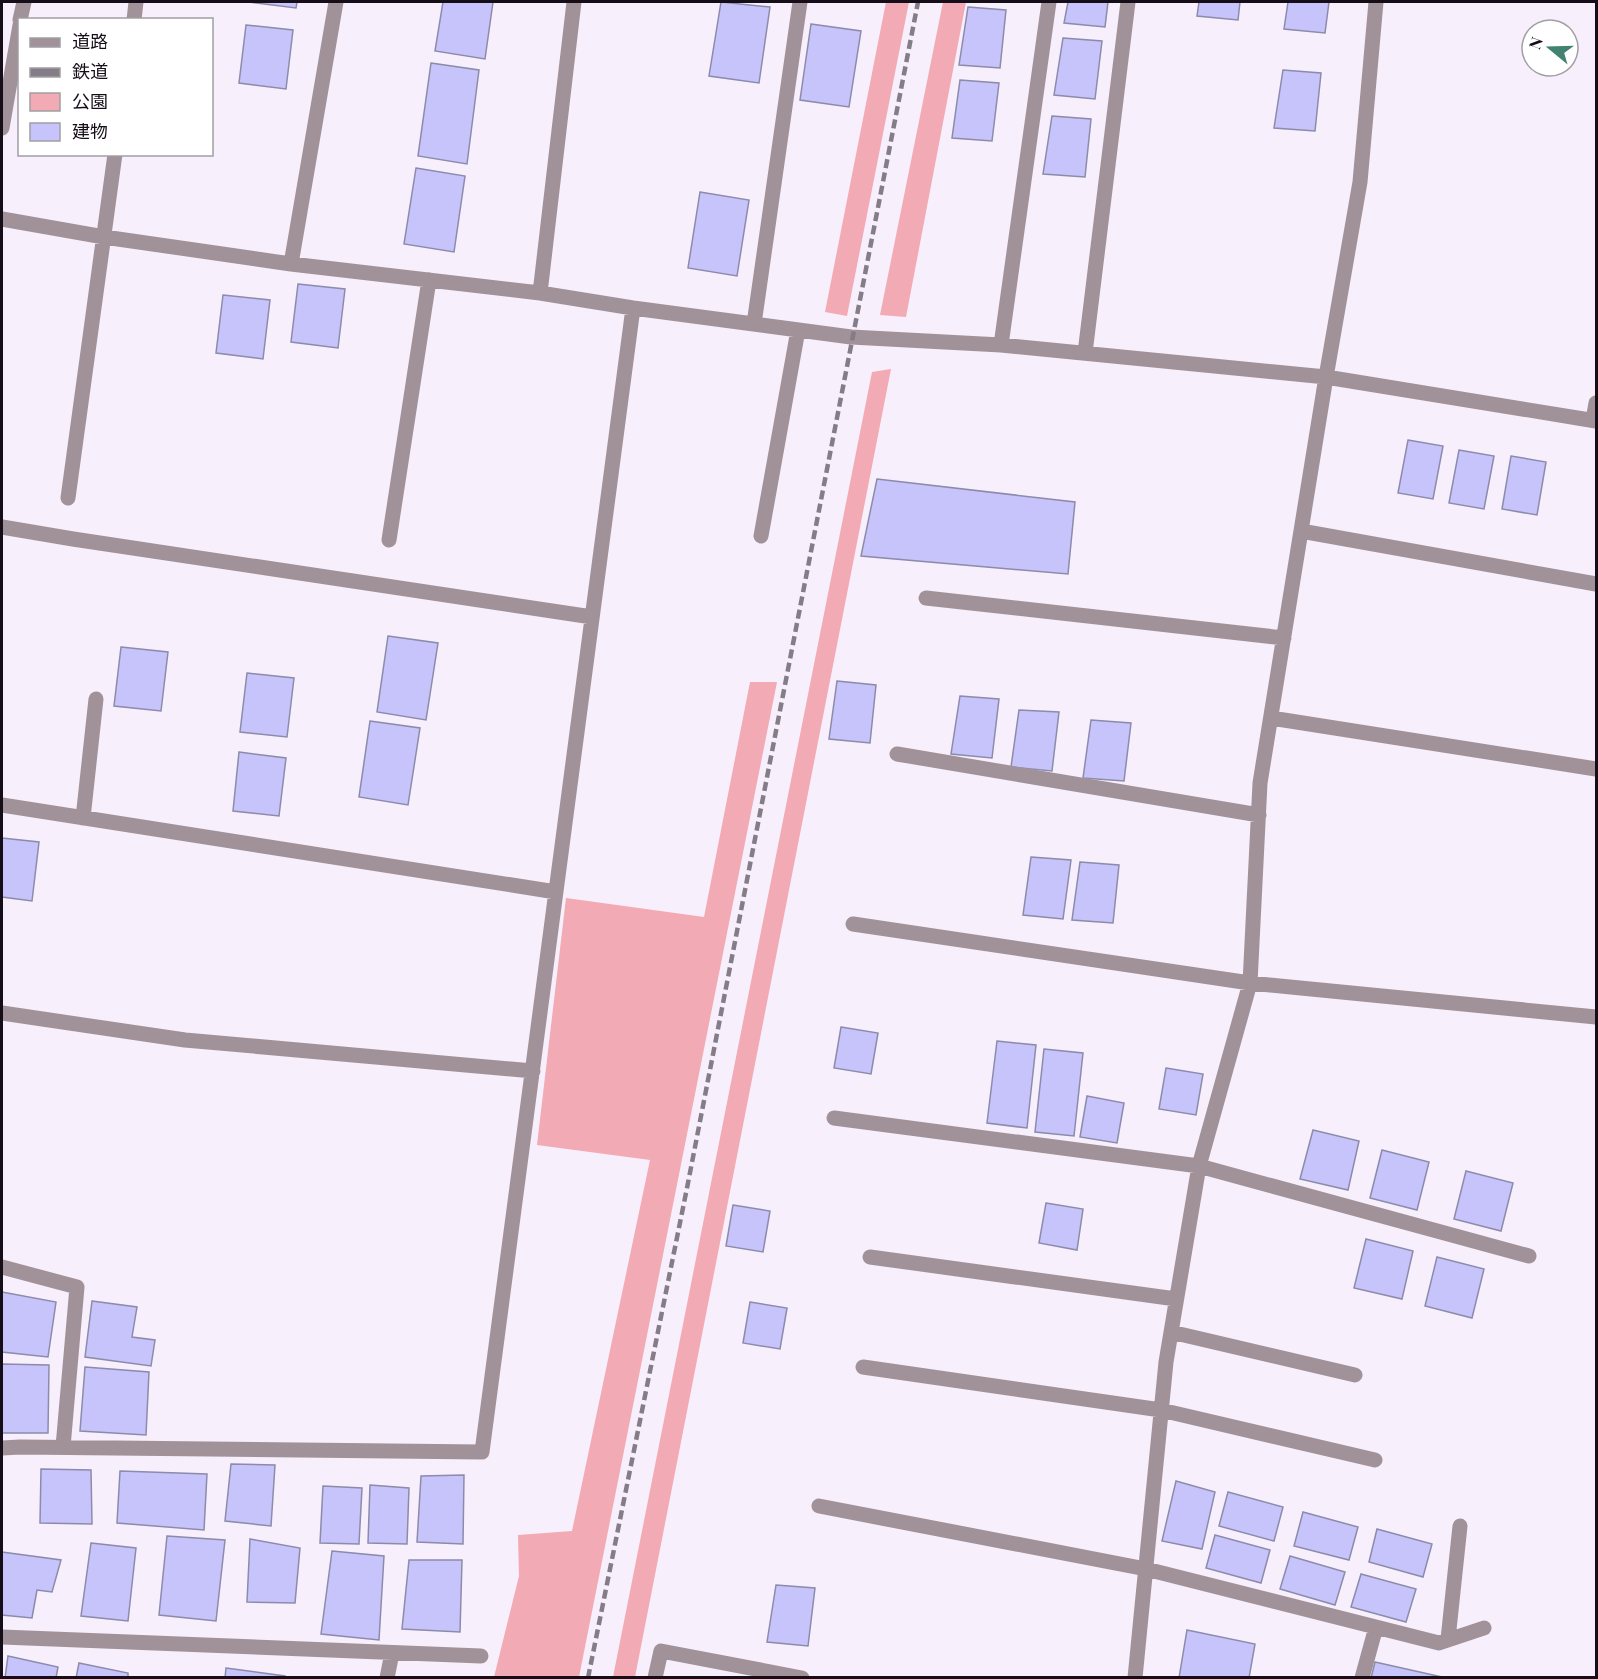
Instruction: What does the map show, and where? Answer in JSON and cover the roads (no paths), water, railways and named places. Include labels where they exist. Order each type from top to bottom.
[{"type":"street","points":[[21,18],[24,2]]},
{"type":"street","points":[[134,18],[136,2]]},
{"type":"street","points":[[291,264],[336,2]]},
{"type":"street","points":[[540,293],[574,2]]},
{"type":"street","points":[[754,324],[800,2]]},
{"type":"street","points":[[1001,345],[1049,2]]},
{"type":"street","points":[[1085,353],[1128,2]]},
{"type":"street","points":[[1135,1677],[1161,1410],[1176,1299],[1198,1166],[1250,983],[1260,783],[1360,182],[1376,2]]},
{"type":"street","points":[[2,128],[18,36]]},
{"type":"street","points":[[68,498],[115,156]]},
{"type":"street","points":[[2,219],[104,237],[291,264],[540,293],[633,309],[851,337],[1001,345],[1326,376],[1594,421],[1596,403]]},
{"type":"street","points":[[389,540],[429,280]]},
{"type":"street","points":[[2,1448],[482,1452],[633,309]]},
{"type":"street","points":[[761,536],[798,330]]},
{"type":"street","points":[[2,527],[592,617]]},
{"type":"street","points":[[1301,531],[1596,584]]},
{"type":"street","points":[[926,598],[1284,638]]},
{"type":"street","points":[[83,818],[96,699]]},
{"type":"street","points":[[1271,718],[1596,769]]},
{"type":"street","points":[[897,754],[1259,815]]},
{"type":"street","points":[[2,805],[556,892]]},
{"type":"street","points":[[853,924],[1250,983],[1596,1017]]},
{"type":"street","points":[[2,1013],[185,1040],[533,1071]]},
{"type":"street","points":[[834,1118],[1198,1166],[1529,1256]]},
{"type":"street","points":[[870,1257],[1176,1299]]},
{"type":"street","points":[[2,1267],[77,1287],[63,1447]]},
{"type":"street","points":[[1171,1332],[1355,1375]]},
{"type":"street","points":[[863,1368],[1161,1410],[1376,1460]]},
{"type":"street","points":[[819,1506],[1146,1569],[1439,1642],[1484,1628]]},
{"type":"street","points":[[1448,1639],[1460,1526]]},
{"type":"street","points":[[1362,1677],[1376,1627]]},
{"type":"street","points":[[2,1637],[481,1656]]},
{"type":"street","points":[[655,1677],[661,1650],[802,1677]]},
{"type":"street","points":[[387,1677],[392,1653]]},
{"type":"railway","points":[[588,1678],[687,1188],[918,2]]}]
